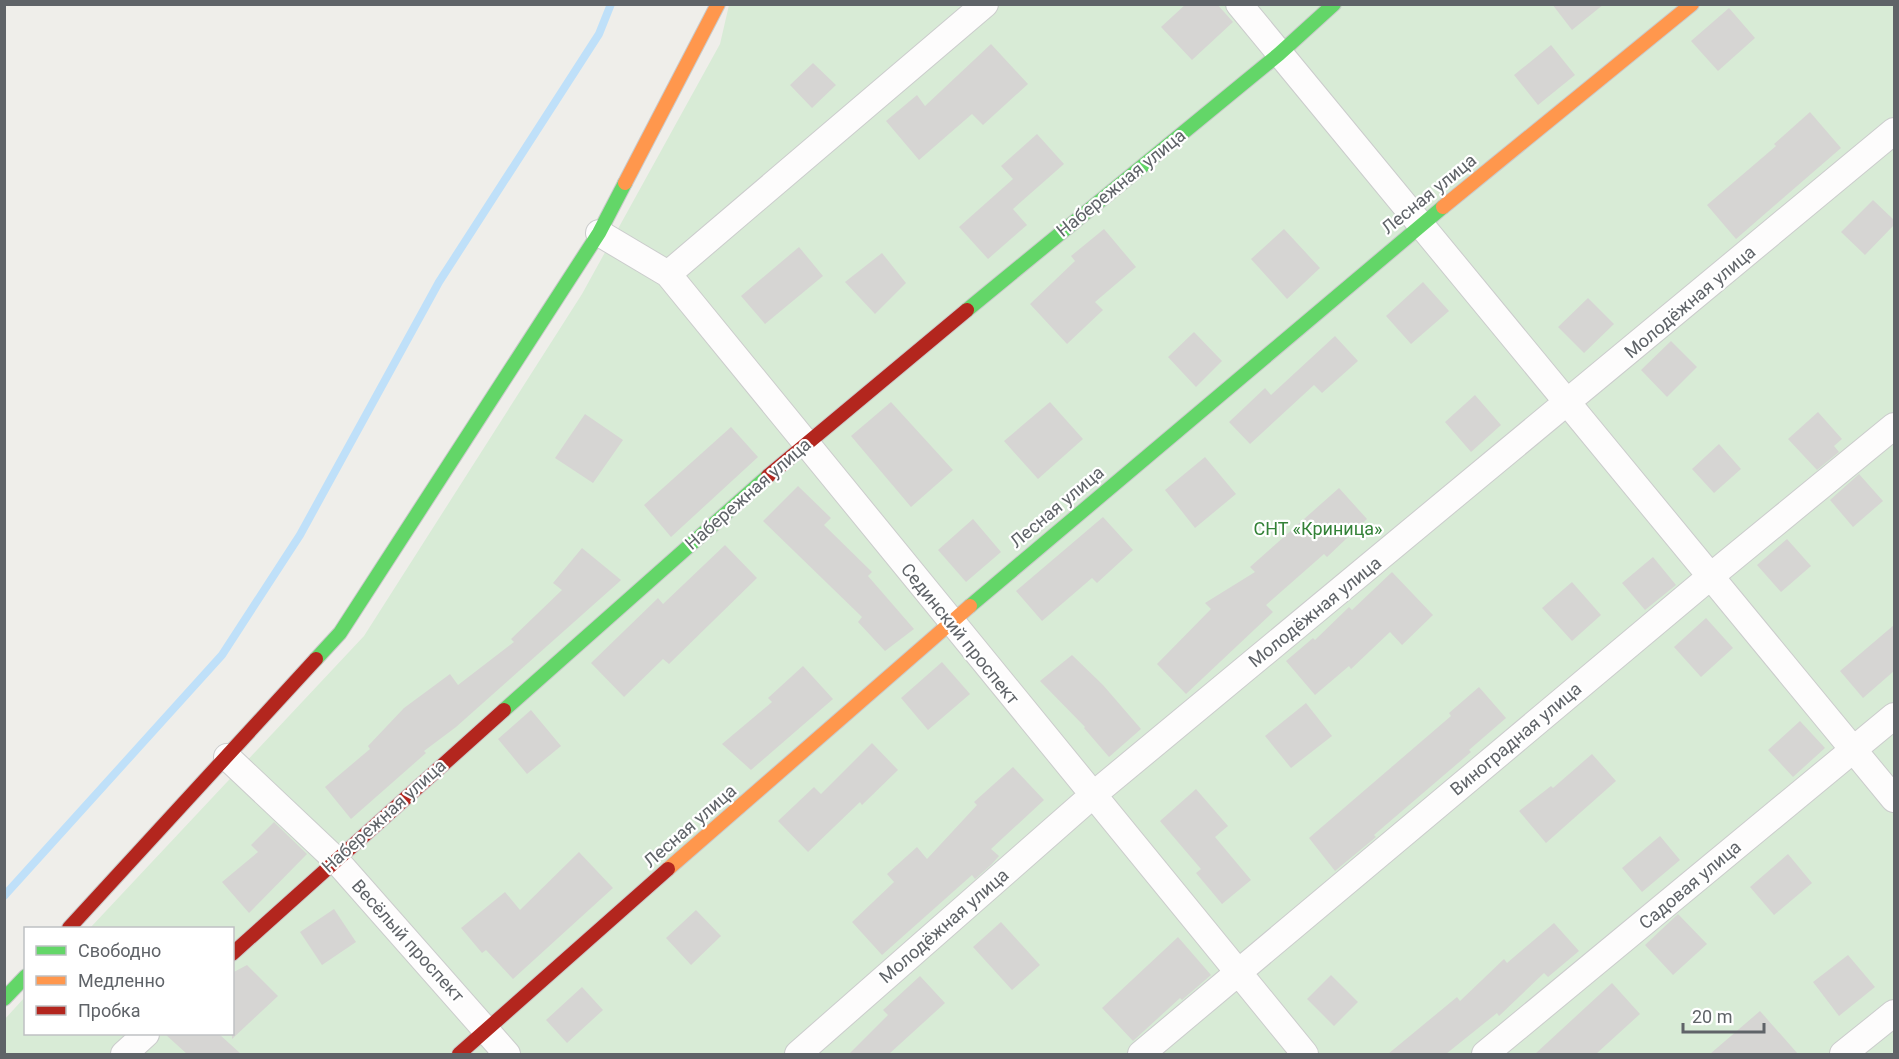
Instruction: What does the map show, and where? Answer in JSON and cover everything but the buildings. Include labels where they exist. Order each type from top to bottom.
[{"type":"street","points":[[70,927],[340,633],[598,233],[718,4]]},
{"type":"street","points":[[668,274],[986,4]]},
{"type":"street","points":[[1239,4],[1894,799]]},
{"type":"street","name":"Набережная улица","points":[[234,952],[335,859],[804,444],[1279,54],[1334,4]]},
{"type":"street","name":"Лесная улица","points":[[459,1054],[949,621],[1420,224],[1692,4]]},
{"type":"street","name":"Молодёжная улица","points":[[798,1054],[1093,795],[1894,131]]},
{"type":"street","name":"Сединский проспект","points":[[598,233],[668,274],[804,444],[1305,1054]]},
{"type":"street","name":"Виноградная улица","points":[[1141,1054],[1711,576],[1894,426]]},
{"type":"street","name":"Садовая улица","points":[[1485,1054],[1894,716]]},
{"type":"street","name":"Весёлый проспект","points":[[227,757],[335,859],[507,1054]]},
{"type":"street","points":[[4,999],[24,978]]},
{"type":"street","points":[[1843,1054],[1894,1013]]},
{"type":"street","points":[[124,1054],[145,1035]]},
{"type":"green space","name":"СНТ «Криница»","points":[[729,5],[1894,5],[1894,1054],[5,1054],[4,1020],[24,998],[24,1035],[234,1035],[234,927],[91,927],[364,636],[582,294],[720,44]]},
{"type":"waterway","points":[[4,896],[222,655],[300,535],[439,282],[599,34],[611,4]]},
{"type":"traffic: fast","points":[[967,310],[1279,54],[1334,4]]},
{"type":"traffic: fast","points":[[316,659],[340,633],[599,233],[625,183]]},
{"type":"traffic: fast","points":[[970,606],[1443,207]]},
{"type":"traffic: fast","points":[[504,710],[768,476]]},
{"type":"traffic: fast","points":[[4,999],[24,978]]},
{"type":"traffic: slow","points":[[625,183],[718,4]]},
{"type":"traffic: slow","points":[[1443,207],[1692,4]]},
{"type":"traffic: slow","points":[[668,869],[970,606]]},
{"type":"traffic: jam","points":[[768,476],[967,310]]},
{"type":"traffic: jam","points":[[70,927],[316,659]]},
{"type":"traffic: jam","points":[[234,952],[504,710]]},
{"type":"traffic: jam","points":[[459,1054],[668,869]]}]
